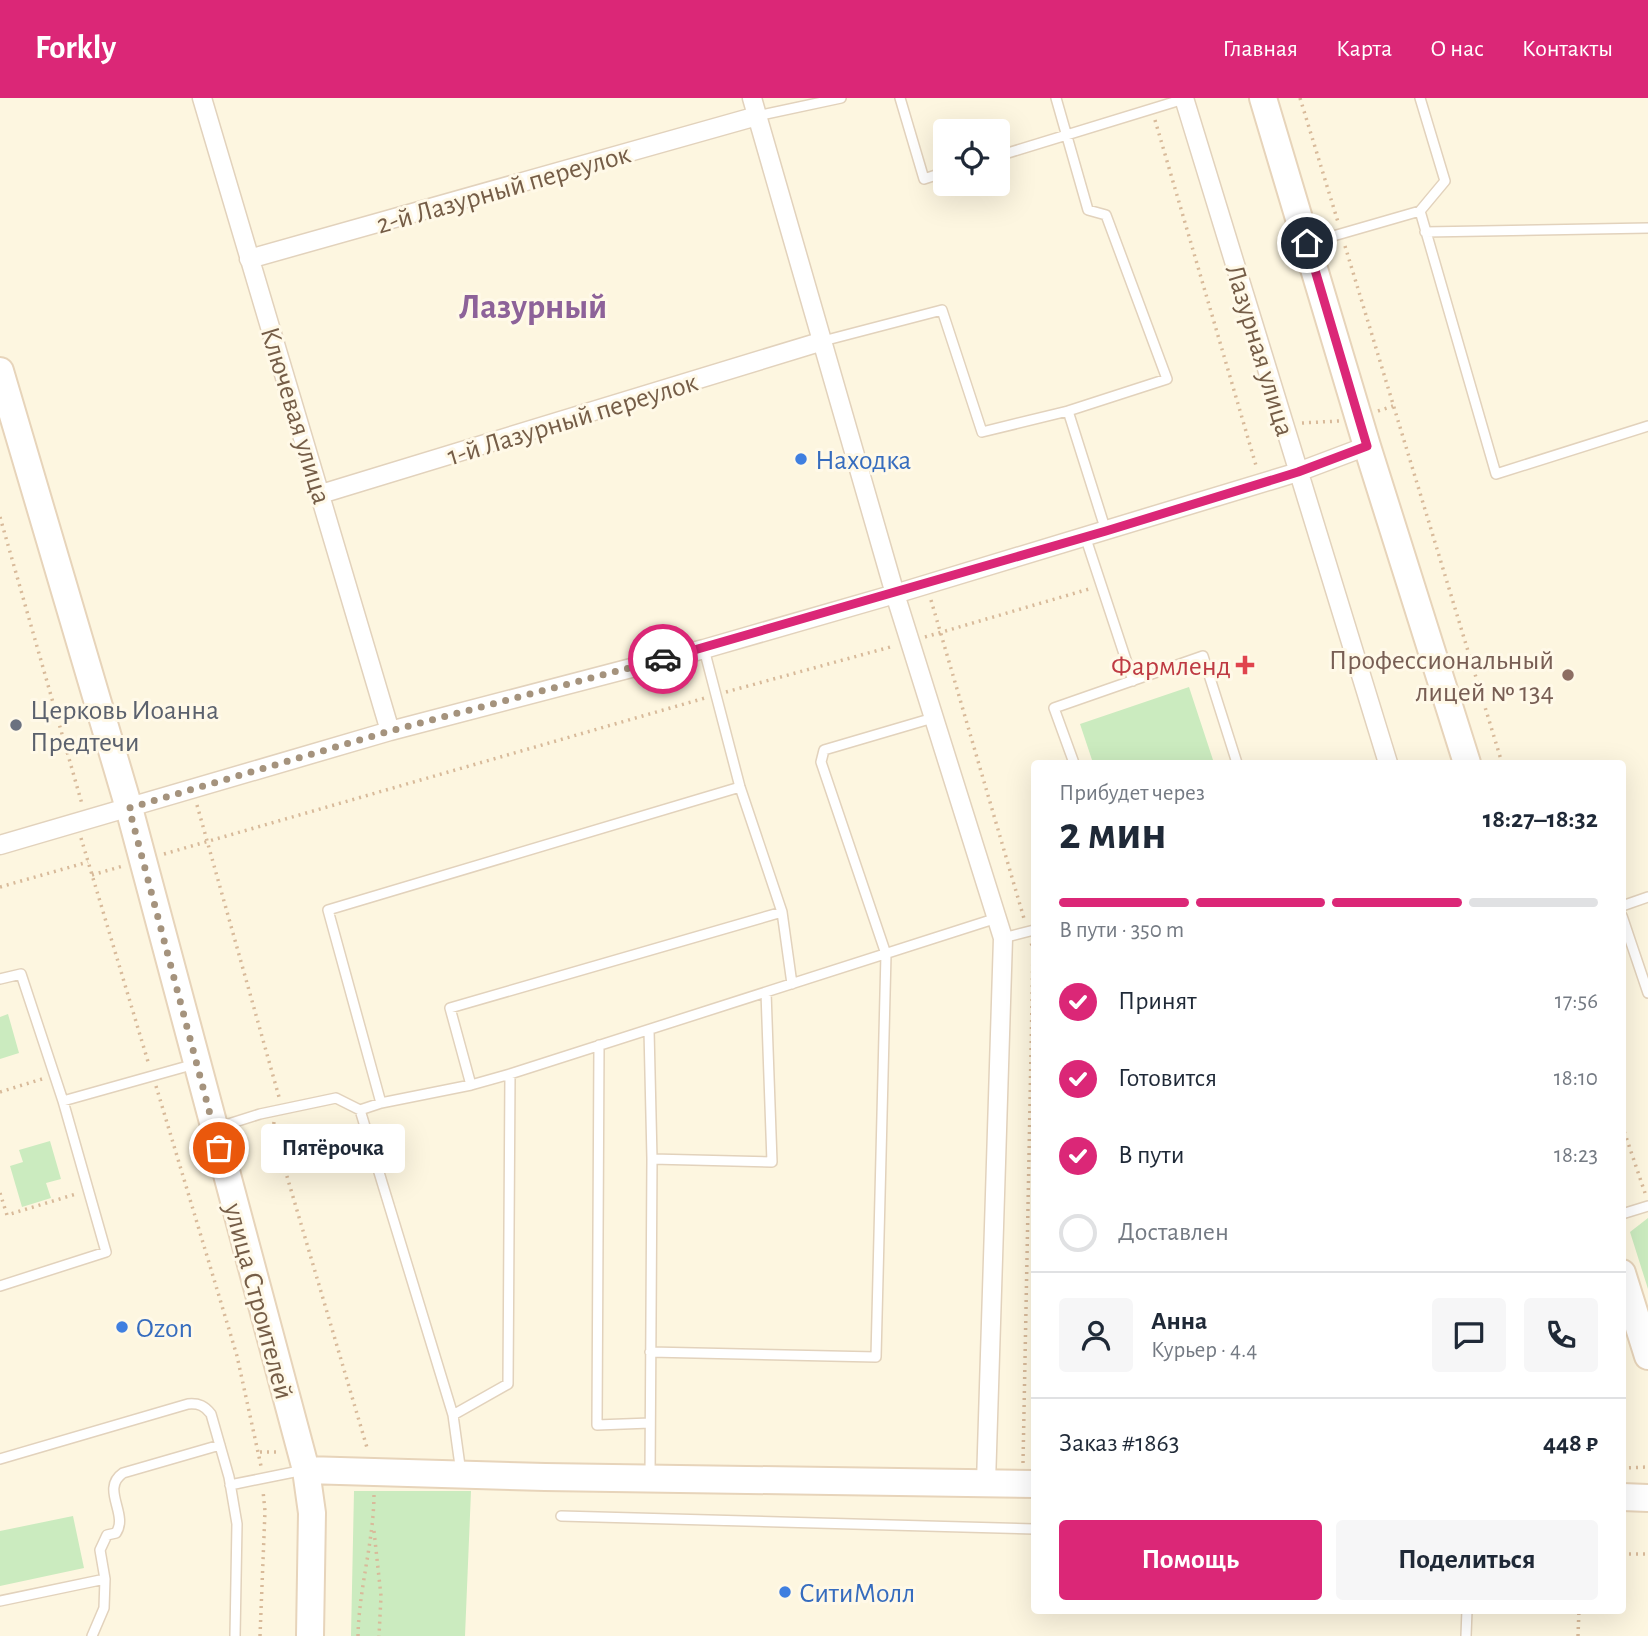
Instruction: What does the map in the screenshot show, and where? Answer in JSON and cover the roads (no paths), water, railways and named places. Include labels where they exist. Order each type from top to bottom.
[{"type":"street","name":"Ключевая улица","points":[[202,98],[390,731]]},
{"type":"street","points":[[752,98],[895,594],[1003,938],[986,1483]]},
{"type":"street","points":[[1263,98],[1367,446],[1466,760]]},
{"type":"street","name":"Лазурная улица","points":[[1184,99],[1387,760]]},
{"type":"street","name":"2-й Лазурный переулок","points":[[249,260],[757,116]]},
{"type":"street","name":"1-й Лазурный переулок","points":[[321,494],[823,341]]},
{"type":"street","name":"улица Строителей","points":[[0,371],[129,808],[306,1470],[312,1513],[310,1636]]},
{"type":"street","points":[[0,845],[390,731],[704,649],[895,594],[1298,472],[1367,446]]},
{"type":"street","points":[[1626,1286],[1648,1356]]},
{"type":"street","points":[[306,1470],[1031,1484]]},
{"type":"street","points":[[1626,1497],[1648,1498]]},
{"type":"lane","points":[[757,116],[841,98]]},
{"type":"lane","points":[[900,98],[924,178],[933,175]]},
{"type":"lane","points":[[823,341],[942,310],[982,432],[1068,411],[1167,379],[1106,215],[1088,209],[1056,98]]},
{"type":"lane","points":[[1307,243],[1420,211],[1445,181],[1420,98]]},
{"type":"lane","points":[[1010,152],[1184,99]]},
{"type":"lane","points":[[1420,211],[1496,474],[1648,426]]},
{"type":"lane","points":[[1425,232],[1648,228]]},
{"type":"lane","points":[[1068,411],[1106,531]]},
{"type":"lane","points":[[1085,536],[1133,681]]},
{"type":"lane","points":[[704,649],[740,787],[782,912],[792,984]]},
{"type":"lane","points":[[1073,760],[1054,708],[1203,656],[1236,760]]},
{"type":"lane","points":[[650,1352],[876,1357],[886,954],[821,762],[824,750],[933,718]]},
{"type":"lane","points":[[381,1103],[328,910],[740,787]]},
{"type":"lane","points":[[1626,905],[1648,897]]},
{"type":"lane","points":[[471,1085],[450,1008],[782,912]]},
{"type":"lane","points":[[214,1128],[276,1110],[336,1098],[360,1110],[381,1103],[471,1085],[997,918]]},
{"type":"lane","points":[[1626,928],[1648,993]]},
{"type":"lane","points":[[1003,938],[1031,931]]},
{"type":"lane","points":[[0,979],[21,974],[63,1101],[106,1252],[0,1286]]},
{"type":"lane","points":[[652,1159],[772,1162],[766,992]]},
{"type":"lane","points":[[649,1030],[652,1159],[650,1477]]},
{"type":"lane","points":[[599,1045],[597,1425],[650,1423]]},
{"type":"lane","points":[[63,1101],[197,1064]]},
{"type":"lane","points":[[453,1415],[508,1384],[510,1074]]},
{"type":"lane","points":[[360,1110],[453,1415],[462,1474]]},
{"type":"lane","points":[[1626,1212],[1648,1204]]},
{"type":"lane","points":[[0,1460],[195,1403],[206,1408],[211,1414],[230,1485],[238,1540],[235,1636]]},
{"type":"lane","points":[[92,1636],[104,1608],[105,1579],[100,1550],[107,1535],[116,1533],[120,1526],[113,1486],[117,1477],[220,1445]]},
{"type":"lane","points":[[230,1485],[306,1470]]},
{"type":"lane","points":[[561,1516],[1031,1529]]},
{"type":"lane","points":[[0,1601],[105,1579]]},
{"type":"lane","points":[[1466,1636],[1467,1614]]},
{"type":"place","name":"Находка","points":[[801,459]]},
{"type":"place","name":"Фармленд","points":[[1245,665]]},
{"type":"place","name":"Профессиональный лицей № 134","points":[[1568,675]]},
{"type":"place","name":"Церковь Иоанна Предтечи","points":[[16,725]]},
{"type":"place","name":"Пятёрочка","points":[[219,1148]]},
{"type":"place","name":"Ozon","points":[[122,1327]]},
{"type":"place","name":"СитиМолл","points":[[785,1592]]},
{"type":"district","name":"Лазурный","points":[[533,306]]}]
